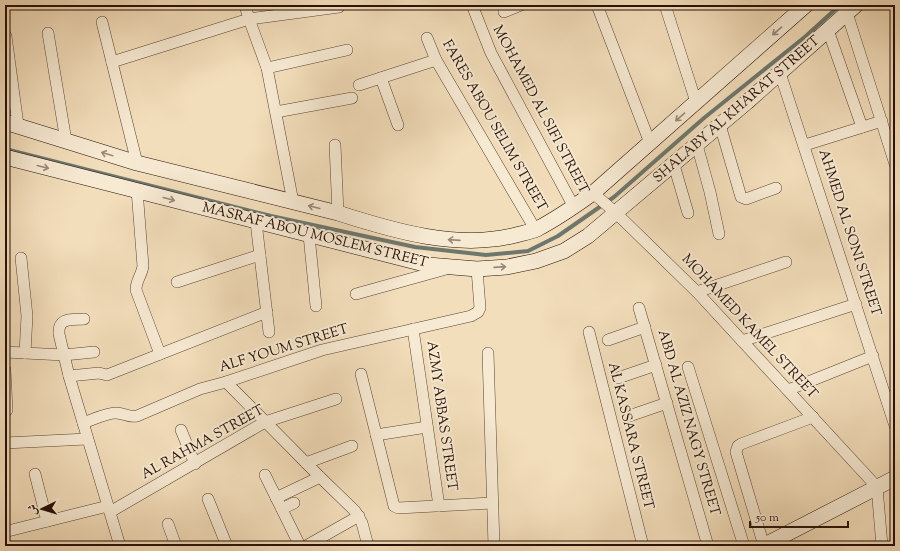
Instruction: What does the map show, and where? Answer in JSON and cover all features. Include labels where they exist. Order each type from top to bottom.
[{"type":"street","points":[[245,5],[267,68],[293,202]]},
{"type":"street","name":"MOHAMED AL SIFI STREET","points":[[472,5],[491,53],[574,207]]},
{"type":"street","points":[[504,12],[521,5]]},
{"type":"street","points":[[596,5],[650,143]]},
{"type":"street","points":[[665,5],[696,102]]},
{"type":"street","points":[[596,195],[650,143],[806,5]]},
{"type":"street","points":[[112,62],[249,19],[339,7]]},
{"type":"street","points":[[851,9],[895,164]]},
{"type":"street","name":"SHALABY AL KHARAT STREET","points":[[613,210],[674,165],[851,9]]},
{"type":"street","points":[[102,22],[136,163]]},
{"type":"street","points":[[828,30],[862,127]]},
{"type":"street","points":[[48,33],[66,141]]},
{"type":"street","name":"FARES ABOU SELIM STREET","points":[[427,38],[436,60],[535,230]]},
{"type":"street","points":[[6,43],[11,124]]},
{"type":"street","points":[[267,68],[347,50]]},
{"type":"street","points":[[359,85],[436,60]]},
{"type":"street","name":"AHMED AL SONI STREET","points":[[780,73],[805,145],[895,426]]},
{"type":"street","points":[[381,78],[398,125]]},
{"type":"street","points":[[276,112],[352,98]]},
{"type":"street","points":[[805,145],[882,121]]},
{"type":"street","name":"MASRAF ABOU MOSLEM STREET","points":[[11,124],[136,163],[338,213],[365,237],[428,265],[477,269],[536,261],[564,251],[588,236],[613,210]]},
{"type":"street","points":[[720,125],[741,197],[746,199],[776,188]]},
{"type":"street","points":[[335,145],[338,213]]},
{"type":"street","points":[[697,145],[710,192],[719,234]]},
{"type":"street","name":"MASRAF ABOU MOSLEM STREET","points":[[5,157],[309,235],[472,241],[504,238],[535,230],[596,195]]},
{"type":"street","points":[[674,165],[688,213]]},
{"type":"street","points":[[136,190],[143,266],[142,275],[138,279],[136,290],[160,354]]},
{"type":"street","name":"MOHAMED KAMEL STREET","points":[[596,195],[697,292],[877,487]]},
{"type":"street","points":[[256,222],[269,332]]},
{"type":"street","points":[[309,235],[316,306]]},
{"type":"street","points":[[177,282],[260,255]]},
{"type":"street","points":[[22,258],[27,316],[25,353]]},
{"type":"street","points":[[697,292],[786,262]]},
{"type":"street","points":[[356,294],[452,267]]},
{"type":"street","name":"ALF YOUM STREET","points":[[82,423],[116,413],[137,416],[200,389],[226,382],[322,350],[470,316],[478,312],[480,308],[477,269]]},
{"type":"street","points":[[742,340],[856,304]]},
{"type":"street","name":"ABD AL AZIZ NAGY STREET","points":[[639,308],[708,546]]},
{"type":"street","points":[[69,376],[99,373],[107,375],[267,312]]},
{"type":"street","points":[[84,319],[64,321],[58,328],[82,423],[120,546]]},
{"type":"street","points":[[608,340],[645,327]]},
{"type":"street","name":"AZMY ABBAS STREET","points":[[413,329],[439,506]]},
{"type":"street","name":"AL KASSARA STREET","points":[[589,332],[643,546]]},
{"type":"street","points":[[5,352],[64,355],[94,352]]},
{"type":"street","points":[[488,354],[494,546]]},
{"type":"street","points":[[788,390],[873,356]]},
{"type":"street","points":[[618,378],[656,365]]},
{"type":"street","points":[[688,367],[744,546]]},
{"type":"street","points":[[5,370],[7,410]]},
{"type":"street","points":[[361,374],[394,506],[398,508],[492,503]]},
{"type":"street","points":[[226,382],[355,511],[362,523],[368,542]]},
{"type":"street","name":"AL RAHMA STREET","points":[[8,531],[47,521],[109,509],[195,464],[265,422],[336,399]]},
{"type":"street","points":[[629,416],[667,403]]},
{"type":"street","points":[[813,417],[738,446],[736,452],[764,546],[780,542],[895,478]]},
{"type":"street","points":[[376,435],[427,426]]},
{"type":"street","points":[[181,430],[195,464]]},
{"type":"street","points":[[5,443],[87,439]]},
{"type":"street","points":[[306,463],[352,446]]},
{"type":"street","points":[[35,474],[47,521]]},
{"type":"street","points":[[265,475],[300,546]]},
{"type":"street","points":[[276,498],[320,477]]},
{"type":"street","points":[[877,487],[882,546]]},
{"type":"street","points":[[208,499],[227,546]]},
{"type":"street","points":[[282,509],[294,503]]},
{"type":"street","points":[[306,546],[359,516]]},
{"type":"street","points":[[168,524],[176,546]]},
{"type":"waterway","points":[[5,149],[271,216],[415,247],[486,255],[528,251],[558,236],[614,197],[704,118],[806,36],[840,5]]}]
